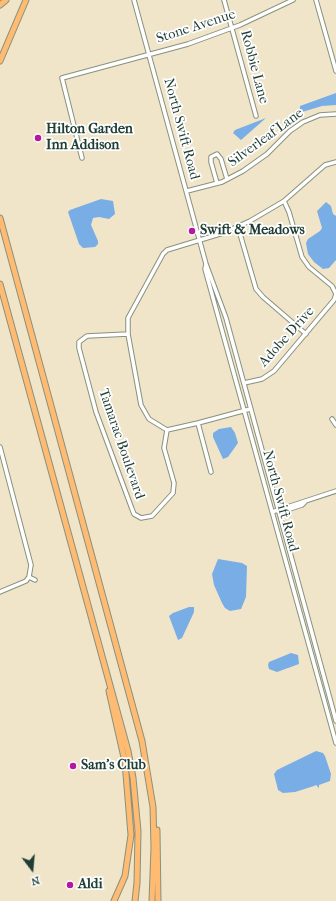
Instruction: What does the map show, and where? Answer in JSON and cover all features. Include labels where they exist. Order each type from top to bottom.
[{"type":"highway","points":[[0,5],[6,0]]},
{"type":"highway","points":[[0,61],[26,0]]},
{"type":"highway","points":[[0,218],[134,704],[149,773],[158,838],[158,901]]},
{"type":"highway","points":[[0,284],[125,738],[133,778],[138,831],[137,882],[134,901]]},
{"type":"highway","points":[[0,292],[8,314]]},
{"type":"highway","points":[[101,652],[125,762],[130,807],[131,835],[128,864],[114,901]]},
{"type":"highway","points":[[152,901],[154,842],[153,807]]},
{"type":"street","name":"North Swift Road","points":[[134,0],[206,264],[226,318],[336,721]]},
{"type":"street","name":"Robbie Lane","points":[[224,0],[256,116]]},
{"type":"street","name":"Stone Avenue","points":[[82,158],[62,78],[188,44],[232,28],[292,0]]},
{"type":"street","points":[[316,0],[336,71]]},
{"type":"street","name":"Silverleaf Lane","points":[[187,191],[217,183],[243,171],[267,154],[290,131],[303,122],[320,115],[336,114]]},
{"type":"street","points":[[217,183],[210,162],[211,156],[217,154],[221,159],[227,179]]},
{"type":"street","points":[[250,409],[167,430],[149,419],[143,410],[128,334],[127,324],[131,310],[163,254],[173,248],[238,227],[264,214],[284,201],[325,165],[336,162]]},
{"type":"street","points":[[284,201],[289,212],[302,257],[336,292]]},
{"type":"street","points":[[238,227],[256,288],[263,297],[306,334]]},
{"type":"street","name":"North Swift Road","points":[[206,264],[205,269],[336,743]]},
{"type":"street","name":"Adobe Drive","points":[[244,384],[270,376],[334,300],[336,292]]},
{"type":"street","name":"Tamarac Boulevard","points":[[128,334],[87,336],[79,342],[79,348],[96,412],[134,514],[141,518],[152,516],[173,493],[174,483],[164,448],[167,430]]},
{"type":"street","points":[[332,419],[336,425]]},
{"type":"street","points":[[198,423],[211,472]]},
{"type":"street","points":[[0,447],[30,557],[29,577],[22,584],[0,592]]},
{"type":"street","points":[[272,512],[336,491]]},
{"type":"street","points":[[29,577],[35,580]]},
{"type":"water","points":[[336,93],[336,105],[322,106],[302,112],[300,110],[300,106]]},
{"type":"water","points":[[266,118],[241,140],[233,133],[235,130]]},
{"type":"water","points":[[101,199],[113,201],[115,214],[109,219],[99,217],[93,218],[91,225],[98,244],[95,247],[83,248],[79,244],[68,212]]},
{"type":"water","points":[[326,202],[331,206],[333,214],[336,216],[336,260],[329,268],[323,269],[314,262],[308,254],[306,243],[308,239],[322,228],[317,211]]},
{"type":"water","points":[[231,427],[235,433],[238,443],[228,457],[223,459],[213,437],[213,433],[219,429]]},
{"type":"water","points":[[218,559],[242,563],[247,566],[246,597],[241,609],[230,611],[225,608],[222,603],[214,585],[212,574]]},
{"type":"water","points":[[189,607],[194,607],[194,612],[182,638],[178,640],[169,616]]},
{"type":"water","points":[[291,653],[298,655],[299,664],[277,672],[269,669],[269,662]]},
{"type":"water","points":[[316,751],[323,753],[325,756],[331,774],[330,781],[319,785],[319,788],[316,785],[295,792],[283,793],[278,790],[274,774],[277,770]]},
{"type":"place","name":"Hilton Garden Inn Addison","points":[[38,138]]},
{"type":"place","name":"Swift & Meadows","points":[[192,231]]},
{"type":"place","name":"Sam's Club","points":[[73,766]]},
{"type":"place","name":"Aldi","points":[[70,885]]}]
